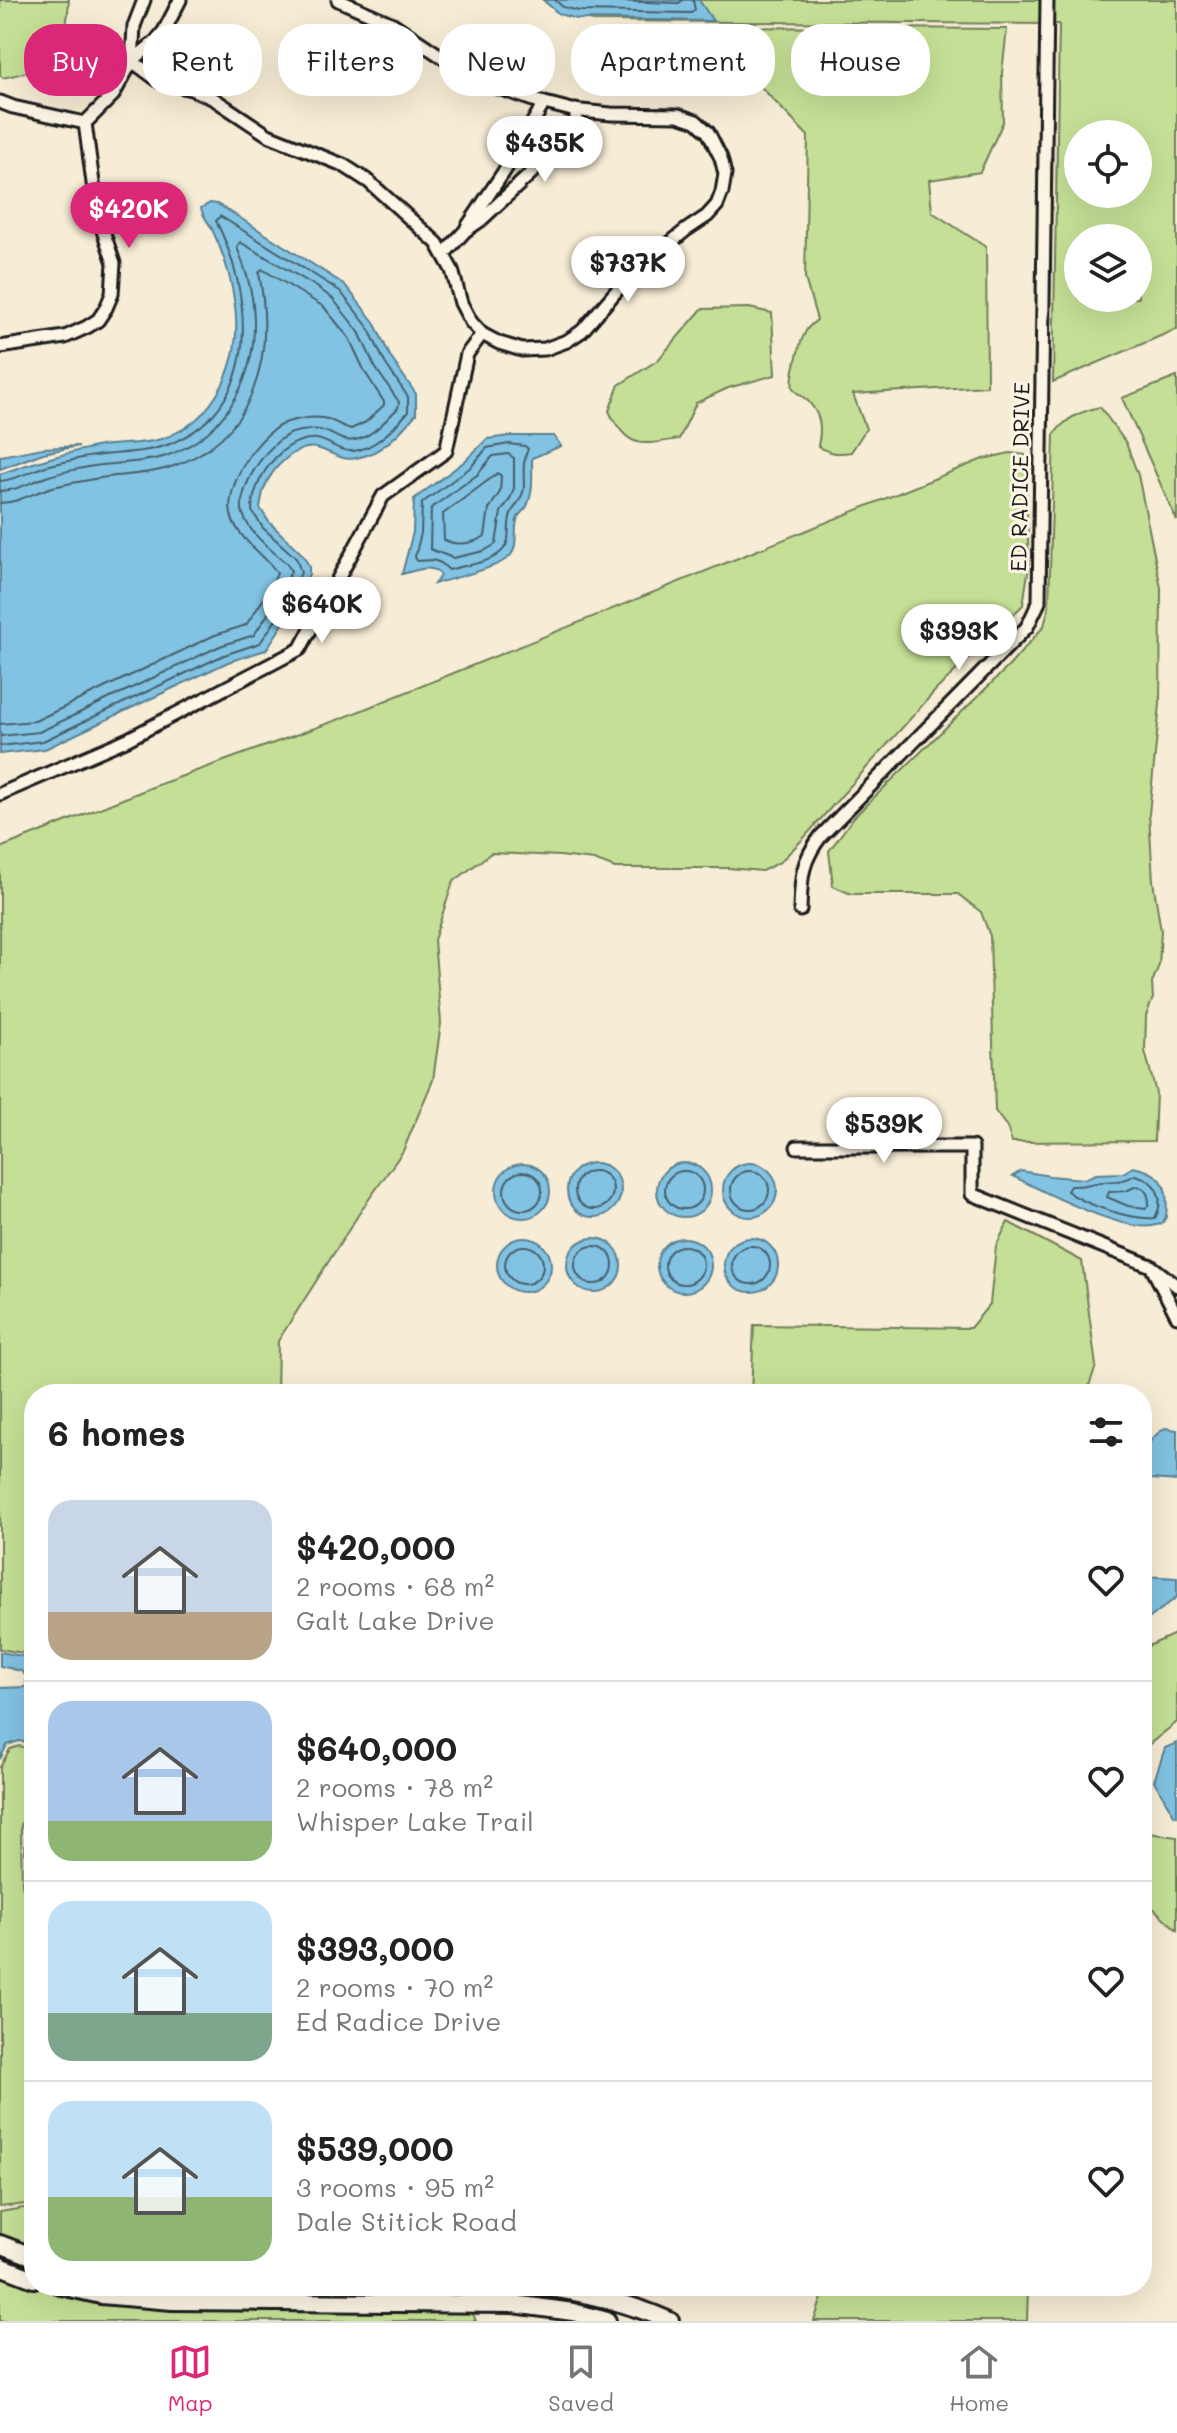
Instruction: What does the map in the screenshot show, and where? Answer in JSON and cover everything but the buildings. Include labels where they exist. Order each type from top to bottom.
[{"type":"street","points":[[132,61],[134,26],[144,0]]},
{"type":"street","points":[[85,123],[113,95],[132,61],[164,31],[180,0]]},
{"type":"street","points":[[132,61],[159,81],[214,99],[268,135],[343,165],[368,181],[437,243],[452,270],[461,303],[471,322],[482,334],[522,350],[545,349],[567,341],[582,331],[619,288],[717,205],[725,174],[708,132],[696,121],[678,115],[576,110],[490,85],[393,24],[338,0]]},
{"type":"street","name":"ED RADICE DRIVE","points":[[800,910],[804,862],[821,836],[1027,627],[1039,602],[1047,0]]},
{"type":"street","points":[[0,102],[85,123]]},
{"type":"street","points":[[444,254],[465,231],[544,103]]},
{"type":"street","points":[[465,231],[481,220],[572,135],[576,126],[576,110]]},
{"type":"street","points":[[0,347],[65,337],[98,320],[112,294],[114,263],[97,213],[85,123]]},
{"type":"street","points":[[0,794],[128,739],[300,649],[383,496],[446,451],[467,354],[482,334]]},
{"type":"street","points":[[797,1147],[972,1147],[972,1194],[1151,1266],[1177,1286]]},
{"type":"street","points":[[1151,1266],[1177,1316]]},
{"type":"street","points":[[0,2244],[24,2253]]},
{"type":"street","points":[[0,2266],[24,2275]]},
{"type":"street","points":[[109,2296],[133,2299],[283,2296]]},
{"type":"street","points":[[409,2296],[514,2304],[573,2312],[607,2321]]},
{"type":"street","points":[[596,2296],[670,2321]]},
{"type":"green space","points":[[0,0],[69,0],[66,24],[24,24],[24,73],[3,78],[0,75]]},
{"type":"green space","points":[[547,0],[1177,0],[1177,329],[1053,382],[1059,24],[592,21]]},
{"type":"green space","points":[[775,27],[791,28],[791,96],[930,96],[930,28],[1007,29],[1002,73],[1003,122],[980,172],[929,180],[932,212],[986,247],[987,386],[853,394],[866,429],[851,452],[834,453],[818,446],[818,416],[792,384],[803,337],[808,327],[817,320],[805,278],[808,136],[770,96],[775,96]]},
{"type":"green space","points":[[749,308],[772,313],[775,375],[728,388],[696,403],[679,439],[645,443],[629,439],[609,411],[619,385],[658,360],[702,309]]},
{"type":"green space","points":[[1177,377],[1177,521],[1122,398]]},
{"type":"green space","points":[[1100,407],[1126,443],[1138,475],[1161,588],[1160,704],[1149,814],[1153,881],[1161,931],[1159,965],[1146,1016],[1145,1051],[1156,1093],[1154,1141],[1012,1142],[1007,1127],[995,1111],[990,936],[981,912],[958,894],[851,894],[833,886],[829,851],[854,817],[1010,665],[1044,626],[1049,606],[1054,435],[1074,416]]},
{"type":"green space","points":[[1010,453],[1025,455],[1029,566],[1023,605],[935,691],[780,862],[762,871],[615,868],[594,860],[491,853],[453,882],[434,940],[441,1023],[433,1080],[403,1151],[278,1341],[277,1384],[24,1384],[24,1653],[0,1649],[0,848],[155,786],[340,719],[983,459]]},
{"type":"green space","points":[[1008,1222],[1082,1261],[1096,1366],[1090,1384],[751,1384],[754,1325],[970,1328],[990,1304],[996,1246]]},
{"type":"green space","points":[[1177,1633],[1177,1722],[1152,1742],[1152,1644]]},
{"type":"green space","points":[[24,1747],[24,1816],[21,1826],[24,1891],[24,2204],[0,2207],[0,1767],[10,1749]]},
{"type":"green space","points":[[1152,1833],[1177,1837],[1177,1930],[1152,1907]]},
{"type":"green space","points":[[24,2208],[24,2296],[465,2296],[476,2321],[0,2321],[0,2212]]},
{"type":"green space","points":[[823,2296],[1028,2296],[1027,2321],[814,2321]]},
{"type":"water","points":[[543,0],[699,0],[713,21],[577,19],[559,14]]},
{"type":"water","points":[[210,203],[226,209],[345,285],[374,322],[391,358],[416,394],[416,414],[389,442],[365,456],[346,458],[320,449],[303,449],[286,458],[272,473],[260,508],[269,522],[302,554],[309,566],[309,574],[298,601],[266,650],[228,662],[45,749],[0,754],[0,474],[87,449],[161,439],[181,430],[211,404],[229,368],[236,327],[234,296],[226,267],[201,208]]},
{"type":"water","points":[[554,436],[561,446],[532,458],[530,496],[526,508],[518,517],[511,555],[487,568],[434,584],[441,575],[433,569],[402,574],[413,532],[414,499],[465,461],[487,439]]},
{"type":"water","points":[[79,446],[43,453],[0,469],[0,456],[43,448]]},
{"type":"water","points":[[594,1163],[613,1171],[621,1190],[613,1209],[594,1217],[575,1209],[567,1190],[575,1171]]},
{"type":"water","points":[[684,1163],[703,1171],[711,1190],[703,1209],[684,1217],[665,1209],[657,1190],[665,1171]]},
{"type":"water","points":[[750,1163],[769,1171],[777,1190],[769,1209],[750,1217],[731,1209],[723,1190],[731,1171]]},
{"type":"water","points":[[523,1164],[542,1172],[550,1191],[542,1210],[523,1218],[504,1210],[496,1191],[504,1172]]},
{"type":"water","points":[[1133,1167],[1158,1177],[1165,1189],[1166,1217],[1161,1224],[1143,1226],[1106,1218],[1013,1176],[1021,1171],[1084,1179],[1096,1174],[1123,1173]]},
{"type":"water","points":[[524,1238],[543,1246],[551,1265],[543,1284],[524,1292],[505,1284],[497,1265],[505,1246]]},
{"type":"water","points":[[594,1238],[613,1246],[621,1265],[613,1284],[594,1292],[575,1284],[567,1265],[575,1246]]},
{"type":"water","points":[[684,1238],[703,1246],[711,1265],[703,1284],[684,1292],[665,1284],[657,1265],[665,1246]]},
{"type":"water","points":[[751,1238],[770,1246],[778,1265],[770,1284],[751,1292],[732,1284],[724,1265],[732,1246]]},
{"type":"water","points":[[1165,1428],[1177,1430],[1177,1481],[1152,1479],[1152,1440]]},
{"type":"water","points":[[1152,1577],[1177,1578],[1177,1597],[1152,1616]]},
{"type":"water","points":[[0,1652],[24,1656],[24,1674],[0,1666]]},
{"type":"water","points":[[24,1687],[24,1742],[7,1745],[0,1759],[0,1688]]},
{"type":"water","points":[[1177,1743],[1177,1816],[1154,1781],[1165,1748]]}]
